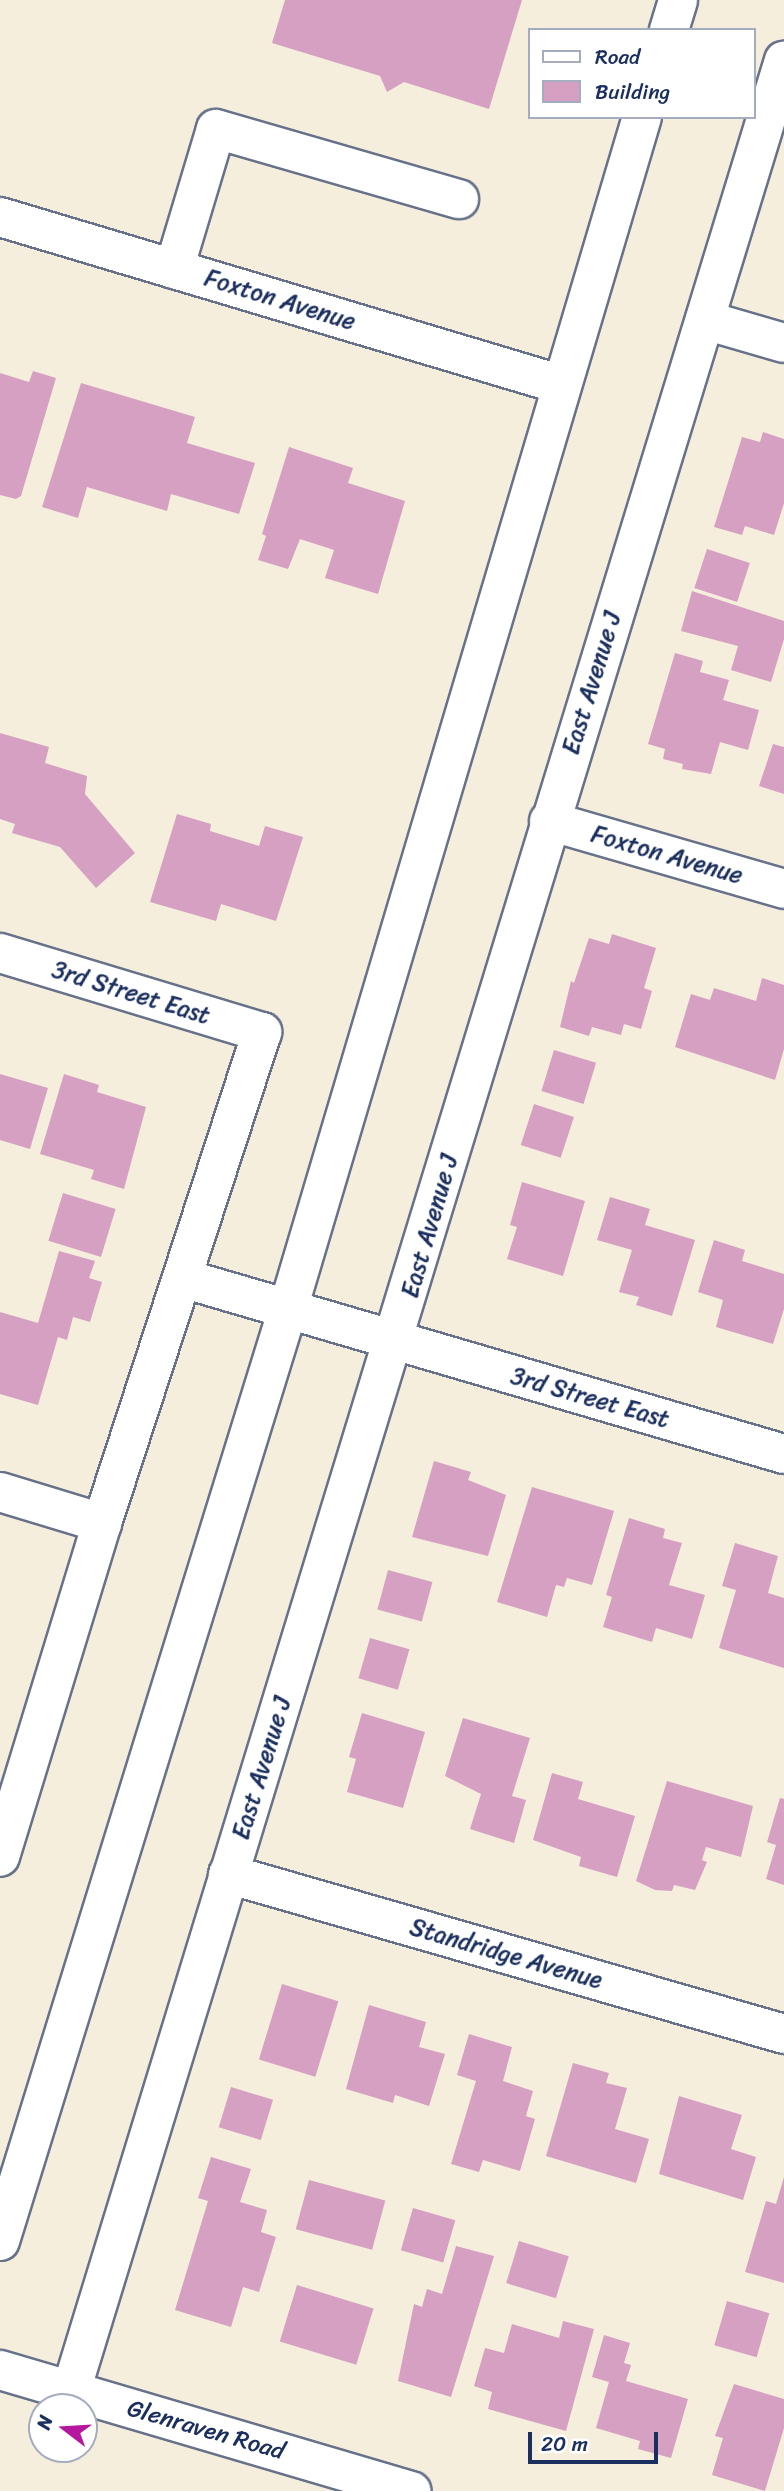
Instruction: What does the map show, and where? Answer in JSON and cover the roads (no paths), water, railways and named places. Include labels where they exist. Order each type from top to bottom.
[{"type":"street","points":[[670,28],[678,0]]},
{"type":"street","name":"East Avenue J","points":[[71,2391],[228,1874],[396,1341],[550,821],[784,61]]},
{"type":"street","points":[[0,2241],[288,1310],[559,384],[641,119]]},
{"type":"street","points":[[174,269],[216,129],[458,199]]},
{"type":"street","name":"Foxton Avenue","points":[[0,217],[559,384]]},
{"type":"street","points":[[705,320],[784,343]]},
{"type":"street","name":"Foxton Avenue","points":[[550,821],[784,889]]},
{"type":"street","name":"3rd Street East","points":[[0,953],[262,1032],[182,1278],[784,1454]]},
{"type":"street","points":[[0,1857],[102,1523],[182,1278]]},
{"type":"street","points":[[0,1492],[102,1523]]},
{"type":"street","name":"Standridge Avenue","points":[[228,1874],[784,2034]]},
{"type":"street","name":"Glenraven Road","points":[[0,2370],[412,2491]]}]
